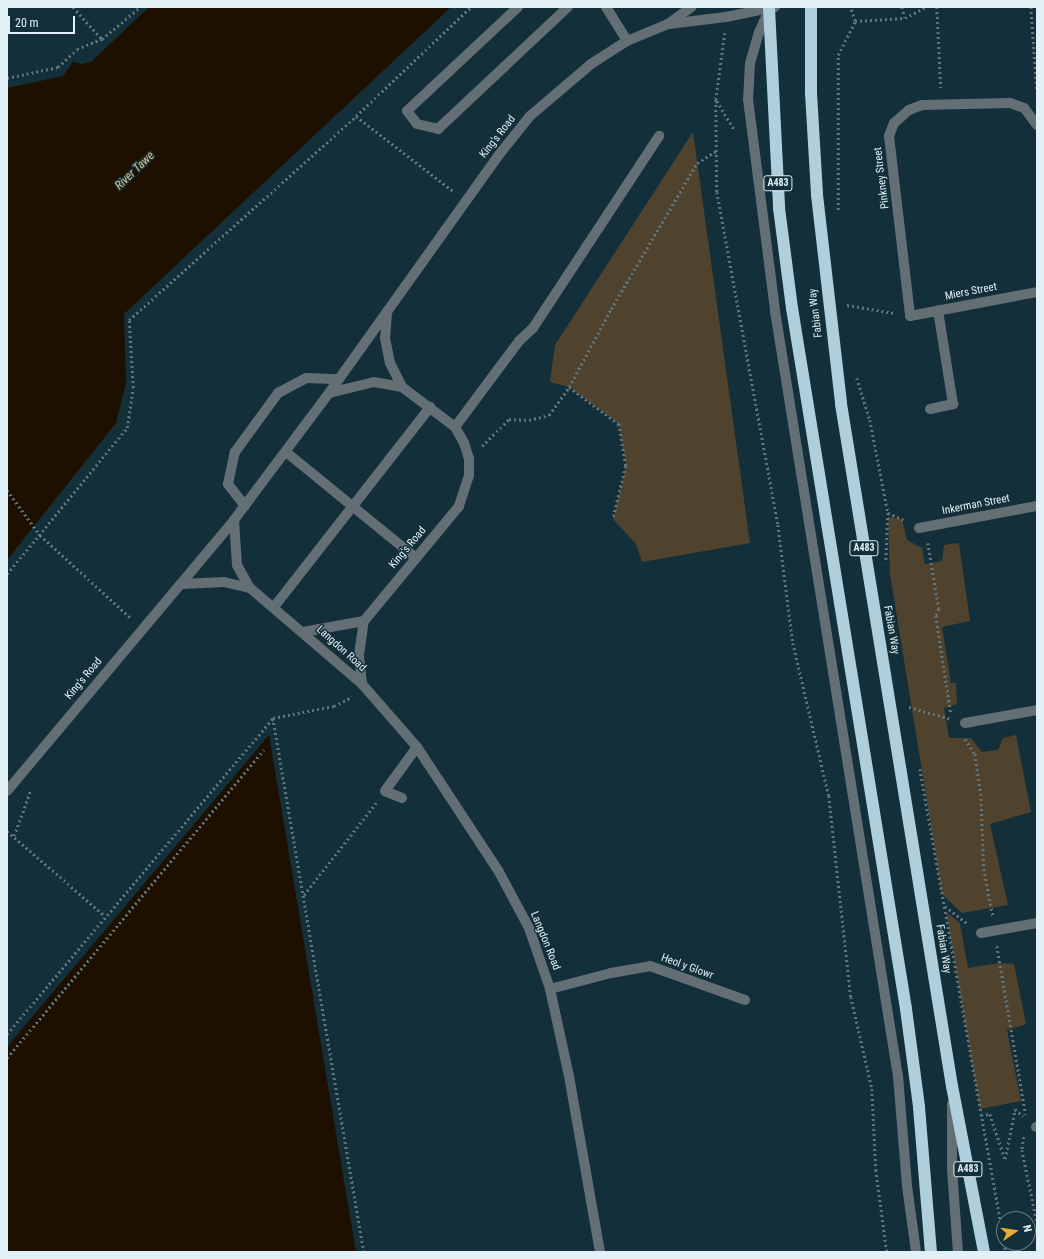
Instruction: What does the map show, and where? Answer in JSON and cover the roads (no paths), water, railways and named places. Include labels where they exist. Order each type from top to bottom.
[{"type":"highway","name":"Fabian Way","points":[[811,7],[814,148],[828,304],[858,511],[952,1086],[984,1252]]},
{"type":"highway","name":"Fabian Way","points":[[772,8],[779,208],[792,308],[906,1009],[919,1107],[931,1252]]},
{"type":"street","points":[[518,7],[407,111],[417,124],[438,129],[568,7]]},
{"type":"street","points":[[606,7],[627,41]]},
{"type":"street","name":"King's Road","points":[[7,791],[245,506],[329,393],[466,201],[530,116],[591,64],[627,41],[668,24],[691,7]]},
{"type":"street","points":[[772,8],[759,32],[750,63],[748,99],[775,312],[898,1076],[907,1186],[916,1252]]},
{"type":"street","name":"King's Road","points":[[668,24],[726,18],[772,8]]},
{"type":"street","name":"Pinkney Street","points":[[910,316],[889,136],[894,123],[908,110],[922,105],[1010,103],[1024,108],[1037,125]]},
{"type":"street","points":[[455,427],[519,341],[533,328],[659,136]]},
{"type":"street","name":"Miers Street","points":[[910,316],[1037,292]]},
{"type":"street","name":"King's Road","points":[[388,310],[386,344],[390,363],[402,387]]},
{"type":"street","points":[[930,409],[953,404],[938,310]]},
{"type":"street","points":[[245,506],[228,484],[235,452],[278,393],[306,378],[339,379]]},
{"type":"street","name":"King's Road","points":[[329,393],[374,382],[402,387],[455,427],[469,459],[469,476],[459,506],[364,621]]},
{"type":"street","points":[[274,607],[351,505],[430,407]]},
{"type":"street","points":[[286,452],[416,558]]},
{"type":"street","name":"Inkerman Street","points":[[922,527],[1037,506]]},
{"type":"street","points":[[234,520],[237,565],[250,588],[304,632],[364,621]]},
{"type":"street","points":[[181,584],[224,582],[250,588]]},
{"type":"street","name":"Langdon Road","points":[[362,684],[359,655],[364,621]]},
{"type":"street","name":"Langdon Road","points":[[304,632],[362,684],[418,747],[499,872],[529,928],[550,989],[569,1076],[600,1252]]},
{"type":"street","points":[[960,724],[1037,710]]},
{"type":"street","points":[[402,798],[385,791],[418,747]]},
{"type":"street","points":[[981,933],[1037,923]]},
{"type":"street","name":"Heol y Glowr","points":[[550,989],[650,966],[745,1000]]},
{"type":"street","points":[[952,1086],[952,1169],[958,1252]]},
{"type":"water","name":"River Tawe","points":[[149,7],[451,7],[124,314],[126,383],[116,423],[7,560],[7,88],[63,76],[73,62],[82,64],[91,62]]},
{"type":"water","points":[[269,735],[356,1252],[7,1252],[7,1047]]}]
